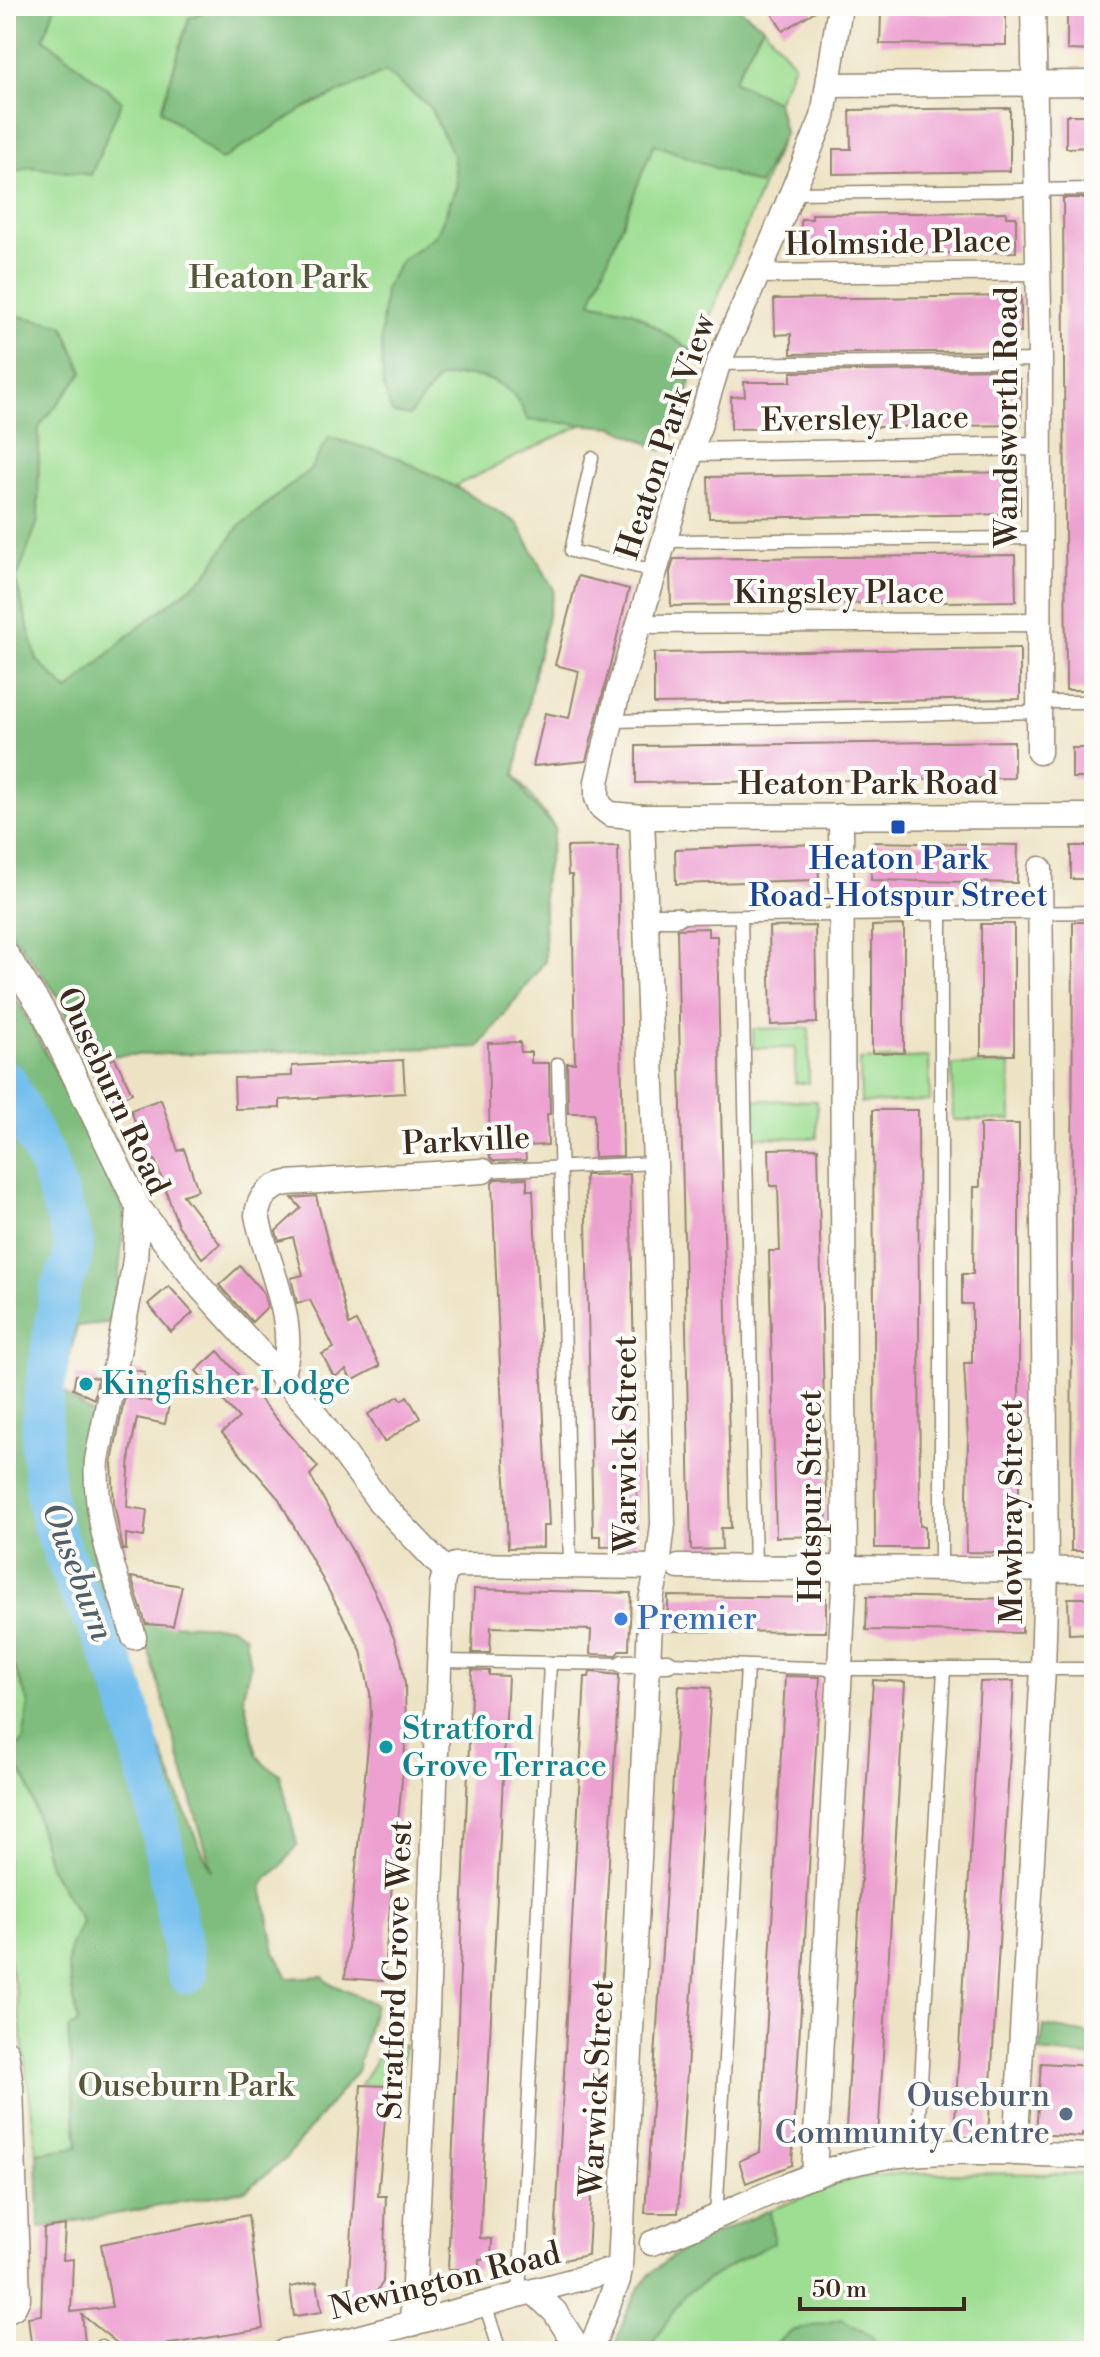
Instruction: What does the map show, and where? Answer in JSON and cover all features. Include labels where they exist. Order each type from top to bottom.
[{"type":"street","name":"Heaton Park View","points":[[642,817],[610,814],[601,807],[597,798],[597,782],[639,624],[718,364],[823,117],[840,6]]},
{"type":"street","name":"Wandsworth Road","points":[[1033,6],[1040,360],[1039,752]]},
{"type":"street","points":[[829,85],[1094,83]]},
{"type":"street","name":"Holmside Place","points":[[758,274],[1039,271]]},
{"type":"street","name":"Eversley Place","points":[[691,452],[1040,446]]},
{"type":"street","name":"Kingsley Place","points":[[639,624],[1040,622]]},
{"type":"street","name":"Hotspur Street","points":[[814,2176],[845,1569],[841,816]]},
{"type":"street","name":"Heaton Park Road","points":[[642,817],[1094,816]]},
{"type":"street","name":"Warwick Street","points":[[590,2351],[620,2268],[658,1663],[651,1600],[669,1567],[663,1524],[655,1163],[642,817]]},
{"type":"street","name":"Mowbray Street","points":[[1015,2153],[1046,1570],[1040,869]]},
{"type":"street","points":[[645,917],[677,917]]},
{"type":"street","name":"Ouseburn Road","points":[[6,954],[43,1011],[138,1207],[135,1259],[95,1485],[105,1538],[134,1637]]},
{"type":"street","name":"Parkville","points":[[281,1374],[287,1355],[285,1326],[257,1215],[266,1193],[281,1185],[483,1171]]},
{"type":"street","points":[[138,1207],[202,1289],[281,1374],[379,1501],[446,1571],[455,1565],[1094,1570]]},
{"type":"street","name":"Stratford Grove West","points":[[412,2324],[442,1583],[446,1571]]},
{"type":"street","points":[[623,1664],[658,1663]]},
{"type":"street","points":[[6,2052],[18,2298],[10,2309]]},
{"type":"street","points":[[652,2243],[841,2166],[917,2154],[1094,2156]]},
{"type":"street","name":"Newington Road","points":[[285,2351],[346,2346],[412,2324],[620,2268]]},
{"type":"street","points":[[526,2293],[555,2312],[580,2351]]},
{"type":"lane","points":[[793,193],[1094,189]]},
{"type":"lane","points":[[718,364],[1040,360]]},
{"type":"lane","points":[[592,458],[571,551],[655,571]]},
{"type":"lane","points":[[664,541],[1040,538]]},
{"type":"lane","points":[[612,721],[1039,707],[1094,702]]},
{"type":"lane","points":[[677,917],[1094,912]]},
{"type":"lane","points":[[941,914],[941,1569]]},
{"type":"lane","points":[[741,917],[755,1568]]},
{"type":"lane","points":[[558,1064],[563,1168],[570,1566]]},
{"type":"lane","name":"Parkville","points":[[483,1171],[655,1163]]},
{"type":"lane","points":[[441,1661],[623,1664]]},
{"type":"lane","points":[[526,2293],[550,1663]]},
{"type":"lane","points":[[658,1663],[841,1669],[1094,1669]]},
{"type":"lane","points":[[716,2218],[747,1667]]},
{"type":"lane","points":[[917,2154],[944,1669]]},
{"type":"lane","points":[[485,2304],[500,2351]]},
{"type":"lane","points":[[6,2348],[11,2351]]},
{"type":"green space","name":"Heaton Park","points":[[6,6],[735,6],[763,26],[794,64],[777,102],[784,133],[695,353],[683,420],[662,450],[604,414],[455,486],[554,590],[534,673],[515,775],[555,828],[543,885],[545,961],[479,1047],[81,1056],[58,996],[6,925]]},
{"type":"green space","points":[[6,6],[55,6],[44,38],[122,101],[91,175],[30,167],[6,175]]},
{"type":"green space","points":[[216,6],[735,6],[763,26],[733,81],[777,102],[784,133],[759,185],[654,144],[591,302],[632,311],[695,353],[683,420],[662,450],[614,427],[527,420],[513,395],[492,381],[479,377],[438,379],[409,416],[392,413],[383,384],[381,338],[385,288],[401,261],[437,234],[457,185],[453,155],[429,106],[385,72],[305,108],[221,160],[161,110],[189,18]]},
{"type":"green space","points":[[6,293],[19,316],[63,325],[83,372],[39,427],[38,521],[16,581],[37,660],[68,691],[130,634],[205,576],[239,526],[311,469],[329,437],[399,458],[517,523],[554,590],[534,673],[515,775],[529,800],[555,828],[543,885],[545,961],[479,1047],[81,1056],[58,996],[6,925]]},
{"type":"green space","name":"Ouseburn Park","points":[[6,980],[56,1072],[125,1213],[114,1322],[77,1326],[61,1391],[95,1416],[87,1458],[86,1501],[102,1582],[128,1661],[185,1813],[212,1871],[141,1623],[229,1626],[245,1636],[250,1666],[243,1695],[257,1755],[265,1765],[280,1774],[297,1845],[262,1886],[275,1952],[288,1978],[323,1976],[327,1982],[375,2004],[357,2071],[284,2160],[246,2190],[39,2228],[37,2153],[78,2147],[68,2029],[78,2023],[68,1965],[70,1947],[82,1922],[49,1866],[28,1783],[8,1754],[23,1742],[29,1704],[11,1658],[6,1653]]},
{"type":"green space","points":[[809,1028],[809,1083],[795,1083],[795,1048],[753,1048],[753,1029]]},
{"type":"green space","points":[[929,1057],[930,1101],[861,1103],[860,1060]]},
{"type":"green space","points":[[1010,1064],[1011,1120],[953,1120],[952,1065]]},
{"type":"green space","points":[[755,1100],[817,1101],[817,1138],[754,1137]]},
{"type":"green space","points":[[6,1653],[11,1658],[29,1704],[23,1742],[8,1755],[28,1783],[49,1866],[82,1922],[70,1947],[68,1965],[78,2023],[68,2030],[78,2147],[37,2153],[16,1992],[6,1949]]},
{"type":"green space","points":[[1044,2026],[1094,2035],[1094,2058],[1040,2052]]},
{"type":"green space","points":[[385,2044],[404,2045],[401,2087],[361,2085]]},
{"type":"green space","points":[[904,2173],[1094,2174],[1094,2351],[613,2351],[629,2308],[649,2275],[683,2250],[770,2210],[850,2179]]},
{"type":"green space","points":[[770,2210],[774,2243],[685,2294],[654,2341],[652,2351],[613,2351],[633,2300],[651,2274],[692,2245]]},
{"type":"green space","points":[[842,2319],[873,2337],[874,2351],[763,2351],[795,2330]]},
{"type":"building","points":[[767,6],[823,6],[783,31]]},
{"type":"building","points":[[1067,6],[1094,6],[1094,51],[1067,50]]},
{"type":"building","points":[[881,13],[1006,14],[1006,45],[880,44]]},
{"type":"building","points":[[1010,108],[1010,171],[833,174],[833,149],[851,149],[850,110]]},
{"type":"building","points":[[1066,115],[1094,115],[1094,147],[1066,148]]},
{"type":"building","points":[[1063,198],[1094,198],[1094,690],[1066,690]]},
{"type":"building","points":[[1006,212],[1006,217],[1016,217],[1016,252],[801,255],[801,219],[812,219],[812,214]]},
{"type":"building","points":[[1021,296],[1021,332],[1005,332],[1005,351],[791,354],[791,334],[775,335],[774,299]]},
{"type":"building","points":[[1005,369],[1005,379],[1020,379],[1021,425],[731,429],[731,397],[745,396],[744,382],[791,382],[791,372]]},
{"type":"building","points":[[1020,472],[1020,514],[709,518],[708,477]]},
{"type":"building","points":[[1015,555],[1016,601],[671,606],[670,572],[674,559]]},
{"type":"building","points":[[578,576],[629,589],[586,761],[533,766],[545,713],[569,718],[579,671],[555,665]]},
{"type":"building","points":[[1020,648],[1020,699],[654,704],[654,653]]},
{"type":"building","points":[[1014,741],[1014,778],[636,783],[636,746]]},
{"type":"building","points":[[1072,748],[1094,748],[1094,778],[1072,778]]},
{"type":"building","points":[[872,842],[1018,845],[1017,883],[871,880]]},
{"type":"building","points":[[818,844],[819,880],[676,884],[675,849]]},
{"type":"building","points":[[618,846],[623,1156],[594,1157],[594,1113],[568,1113],[567,1063],[575,1063],[572,875],[568,875],[567,847]]},
{"type":"building","points":[[1071,846],[1094,846],[1094,879],[1071,879]]},
{"type":"building","points":[[1073,922],[1094,922],[1094,1551],[1071,1551]]},
{"type":"building","points":[[981,924],[1014,924],[1014,1055],[981,1055]]},
{"type":"building","points":[[904,925],[904,1053],[872,1053],[872,926]]},
{"type":"building","points":[[815,926],[817,1023],[771,1025],[769,927]]},
{"type":"building","points":[[708,928],[708,936],[717,936],[731,1528],[721,1528],[722,1549],[691,1550],[677,929]]},
{"type":"building","points":[[520,1042],[521,1052],[531,1052],[531,1063],[549,1063],[548,1145],[525,1146],[526,1160],[494,1161],[490,1158],[488,1043]]},
{"type":"building","points":[[115,1058],[132,1093],[110,1104],[92,1069]]},
{"type":"building","points":[[403,1060],[405,1093],[280,1100],[280,1108],[235,1109],[234,1078],[292,1076],[292,1066]]},
{"type":"building","points":[[161,1099],[178,1151],[184,1149],[198,1190],[183,1195],[220,1244],[202,1258],[178,1225],[155,1160],[148,1162],[131,1110]]},
{"type":"building","points":[[873,1110],[918,1110],[920,1526],[925,1526],[925,1548],[875,1548]]},
{"type":"building","points":[[980,1124],[1019,1124],[1019,1553],[966,1552],[968,1439],[964,1363],[972,1363],[972,1304],[962,1304],[962,1274],[973,1274],[974,1187],[980,1187]]},
{"type":"building","points":[[818,1148],[827,1536],[776,1537],[769,1251],[780,1251],[778,1186],[770,1186],[769,1149]]},
{"type":"building","points":[[630,1174],[638,1546],[601,1547],[601,1536],[593,1536],[585,1175]]},
{"type":"building","points":[[527,1178],[527,1190],[533,1190],[549,1526],[543,1526],[543,1547],[508,1548],[492,1183],[495,1179]]},
{"type":"building","points":[[316,1196],[349,1325],[356,1321],[380,1366],[352,1381],[346,1370],[334,1377],[322,1354],[334,1348],[310,1300],[297,1303],[291,1278],[303,1275],[293,1237],[279,1241],[276,1231],[301,1208],[292,1198]]},
{"type":"building","points":[[240,1266],[263,1292],[267,1307],[252,1322],[219,1285]]},
{"type":"building","points":[[169,1286],[193,1313],[171,1332],[148,1304]]},
{"type":"building","name":"Stratford Grove Terrace","points":[[218,1351],[318,1467],[310,1475],[376,1594],[401,1659],[406,1737],[383,1981],[345,1978],[371,1715],[361,1650],[279,1499],[222,1433],[239,1418],[196,1371]]},
{"type":"building","points":[[130,1369],[145,1372],[139,1399],[169,1405],[165,1424],[137,1418],[130,1453],[127,1507],[147,1510],[144,1537],[126,1534],[126,1550],[123,1550],[114,1503],[112,1462]]},
{"type":"building","name":"Kingfisher Lodge","points":[[76,1375],[98,1378],[94,1399],[73,1389]]},
{"type":"building","points":[[399,1396],[402,1400],[407,1396],[420,1418],[384,1442],[368,1414]]},
{"type":"building","points":[[131,1577],[182,1586],[173,1626],[146,1624]]},
{"type":"building","points":[[474,1589],[631,1593],[629,1650],[620,1650],[616,1655],[590,1654],[591,1630],[491,1627],[490,1653],[472,1653]]},
{"type":"building","points":[[668,1596],[826,1598],[826,1632],[668,1631]]},
{"type":"building","points":[[867,1596],[1022,1599],[1022,1633],[866,1630]]},
{"type":"building","points":[[1068,1598],[1094,1598],[1094,1633],[1069,1634]]},
{"type":"building","points":[[472,1670],[508,1676],[480,2238],[492,2239],[491,2259],[479,2259],[479,2269],[448,2269]]},
{"type":"building","points":[[590,1672],[619,1675],[588,2255],[554,2262],[585,1677],[589,1677]]},
{"type":"building","points":[[785,1676],[820,1677],[792,2165],[746,2183],[739,2161],[760,2152]]},
{"type":"building","points":[[873,1680],[905,1682],[879,2123],[877,2141],[845,2145]]},
{"type":"building","points":[[1014,1681],[988,2137],[954,2137],[980,1682]]},
{"type":"building","points":[[679,1686],[711,1688],[678,2213],[645,2213]]},
{"type":"building","name":"Ouseburn Community Centre","points":[[1041,2063],[1091,2066],[1089,2095],[1094,2095],[1094,2134],[1082,2133],[1082,2137],[1036,2134]]},
{"type":"building","points":[[361,2085],[388,2086],[378,2196],[386,2196],[383,2282],[366,2308],[347,2306]]},
{"type":"building","points":[[248,2215],[263,2329],[127,2351],[82,2315],[86,2351],[32,2351],[28,2317],[41,2315],[44,2228],[65,2225],[63,2260],[73,2259],[71,2312],[112,2307],[101,2244]]},
{"type":"building","points":[[317,2282],[322,2312],[294,2316],[290,2287]]},
{"type":"waterway","name":"Ouseburn","points":[[6,1080],[48,1164],[74,1242],[71,1265],[60,1288],[43,1402],[41,1449],[46,1498],[54,1530],[79,1592],[104,1639],[126,1694],[158,1816],[187,1974]]},
{"type":"place","name":"Heaton Park Road-Hotspur Street","points":[[898,827]]},
{"type":"place","name":"Kingfisher Lodge","points":[[86,1384]]},
{"type":"place","name":"Premier","points":[[621,1619]]},
{"type":"place","name":"Stratford Grove Terrace","points":[[386,1747]]},
{"type":"place","name":"Ouseburn Community Centre","points":[[1066,2114]]}]
